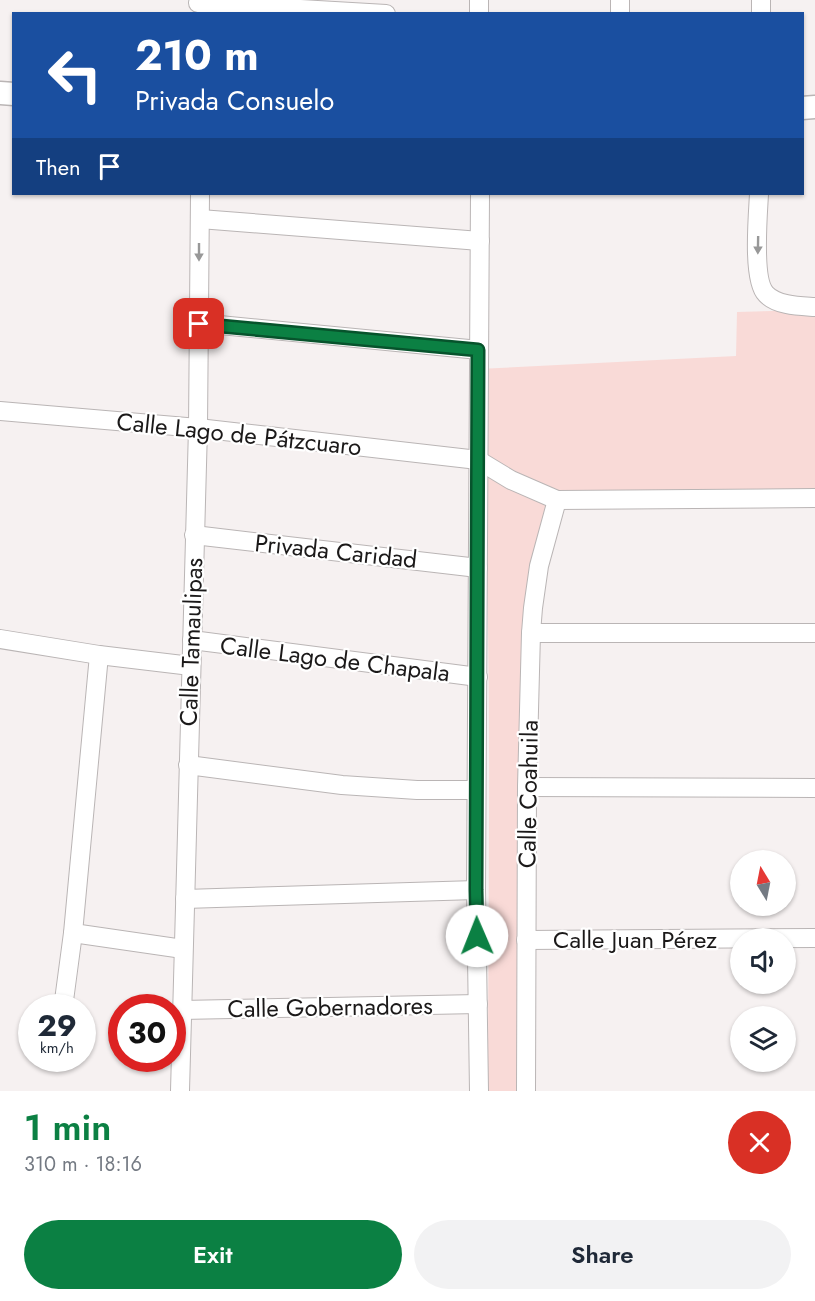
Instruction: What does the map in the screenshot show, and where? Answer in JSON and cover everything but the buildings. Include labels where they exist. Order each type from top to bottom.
[{"type":"street","points":[[198,5],[344,12]]},
{"type":"street","name":"Calle Tamaulipas","points":[[182,994],[198,428],[200,195]]},
{"type":"street","points":[[479,1091],[476,790],[480,195]]},
{"type":"street","points":[[759,195],[758,264],[761,286],[766,294],[776,301],[815,307]]},
{"type":"street","points":[[200,219],[480,242]]},
{"type":"street","points":[[199,324],[478,350]]},
{"type":"street","name":"Calle Lago de Pátzcuaro","points":[[0,411],[198,428],[478,460]]},
{"type":"street","points":[[478,460],[511,480],[557,500],[815,498]]},
{"type":"street","name":"Calle Coahuila","points":[[526,1091],[527,786],[531,633],[539,566],[557,500]]},
{"type":"street","name":"Privada Caridad","points":[[194,535],[478,568]]},
{"type":"street","points":[[531,633],[815,633]]},
{"type":"street","name":"Calle Lago de Chapala","points":[[0,639],[99,655],[191,666]]},
{"type":"street","name":"Calle Lago de Chapala","points":[[192,640],[478,677]]},
{"type":"street","points":[[65,994],[73,933],[99,655]]},
{"type":"street","points":[[188,765],[342,785],[417,790],[476,790]]},
{"type":"street","points":[[527,786],[815,788]]},
{"type":"street","points":[[185,899],[476,890]]},
{"type":"street","points":[[73,933],[183,949]]},
{"type":"street","name":"Calle Juan Pérez","points":[[526,940],[815,938]]},
{"type":"street","name":"Calle Gobernadores","points":[[186,1010],[478,1004]]},
{"type":"street","name":"Calle Tamaulipas","points":[[180,1072],[180,1091]]},
{"type":"shaded area","points":[[815,310],[815,498],[557,500],[539,566],[524,1091],[488,1091],[488,639],[478,369],[736,356],[737,312]]},
{"type":"route","points":[[199,324],[478,350],[477,936]]}]
